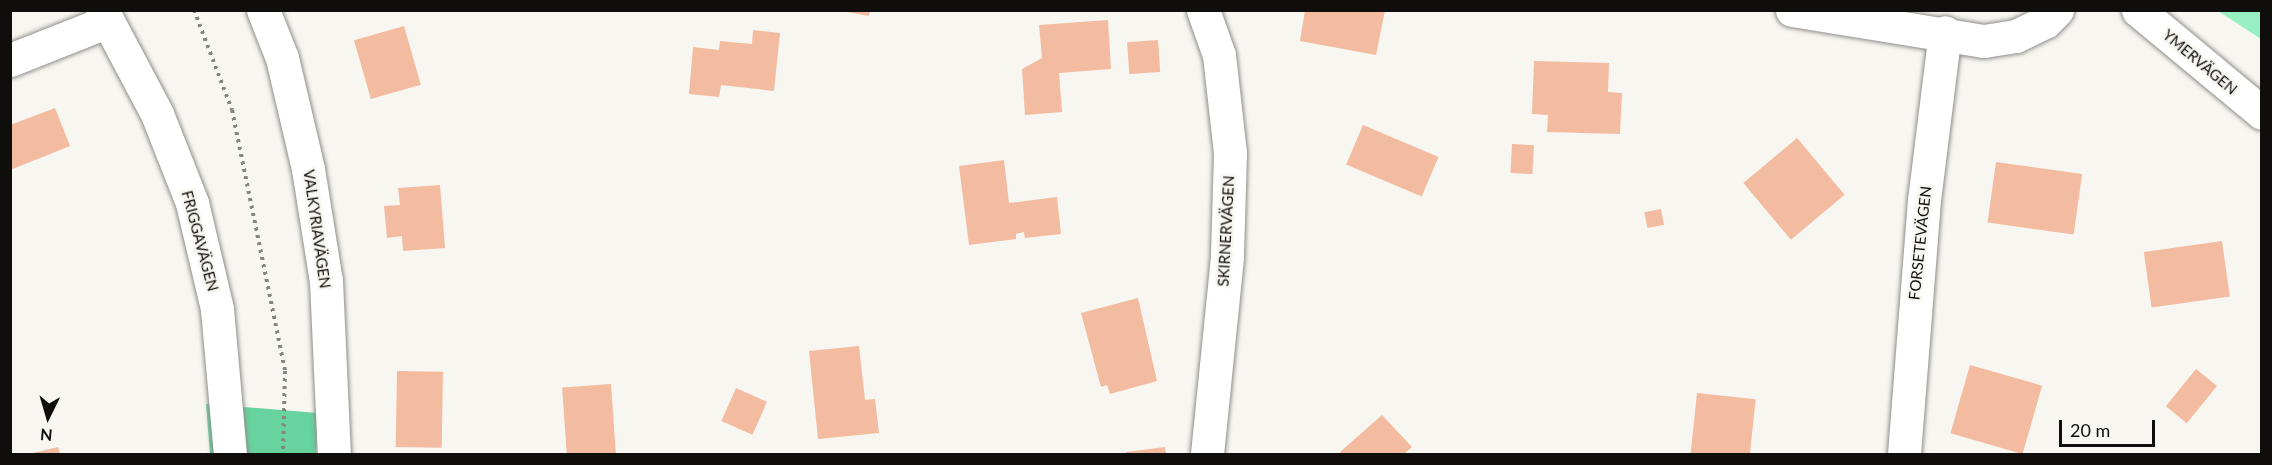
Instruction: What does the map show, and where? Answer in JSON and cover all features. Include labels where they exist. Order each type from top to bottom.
[{"type":"street","name":"VALKYRIAVÄGEN","points":[[264,10],[282,58],[310,180],[326,281],[334,454]]},
{"type":"street","name":"SKIRNERVÄGEN","points":[[1203,10],[1219,55],[1230,153],[1227,257],[1207,454]]},
{"type":"street","points":[[1792,10],[1945,32],[1984,41],[2016,36],[2045,22],[2057,10]]},
{"type":"street","name":"YMERVÄGEN","points":[[2138,10],[2262,113]]},
{"type":"street","points":[[10,60],[104,16]]},
{"type":"street","name":"FRIGGAVÄGEN","points":[[104,16],[157,114],[192,203],[217,309],[230,454]]},
{"type":"street","name":"FORSETEVÄGEN","points":[[1904,454],[1924,200],[1945,32]]},
{"type":"path","points":[[194,10],[232,110],[285,371],[283,454]]},
{"type":"green space","points":[[2218,11],[2261,11],[2261,39]]},
{"type":"green space","points":[[206,404],[318,413],[316,454],[210,454]]},
{"type":"building","points":[[836,10],[870,10],[869,16]]},
{"type":"building","points":[[1305,10],[1385,10],[1376,55],[1300,41]]},
{"type":"building","points":[[1108,20],[1111,69],[1059,73],[1062,112],[1025,115],[1022,69],[1042,58],[1039,25]]},
{"type":"building","points":[[404,26],[421,85],[371,99],[354,40]]},
{"type":"building","points":[[753,30],[780,33],[774,91],[721,85],[719,97],[689,94],[693,47],[719,50],[720,41],[752,44]]},
{"type":"building","points":[[1158,40],[1160,72],[1129,74],[1127,42]]},
{"type":"building","points":[[1534,61],[1609,63],[1608,92],[1622,93],[1620,134],[1547,132],[1548,115],[1532,114]]},
{"type":"building","points":[[55,108],[70,146],[10,170],[10,125]]},
{"type":"building","points":[[1363,125],[1438,157],[1422,197],[1346,165]]},
{"type":"building","points":[[1797,138],[1845,195],[1791,240],[1743,183]]},
{"type":"building","points":[[1512,144],[1534,145],[1532,174],[1510,173]]},
{"type":"building","points":[[1004,160],[1009,203],[1057,197],[1061,234],[1025,238],[1024,232],[1016,234],[1016,239],[969,245],[959,166]]},
{"type":"building","points":[[1996,162],[2082,174],[2074,235],[1988,222]]},
{"type":"building","points":[[440,185],[445,248],[403,251],[402,236],[387,238],[384,206],[400,205],[398,188]]},
{"type":"building","points":[[1661,209],[1664,225],[1647,228],[1644,212]]},
{"type":"building","points":[[2222,241],[2230,296],[2152,307],[2144,252]]},
{"type":"building","points":[[1138,298],[1157,381],[1110,394],[1107,385],[1101,387],[1081,313]]},
{"type":"building","points":[[859,346],[865,400],[875,399],[879,433],[818,439],[809,351]]},
{"type":"building","points":[[1970,365],[2042,386],[2023,454],[1950,433]]},
{"type":"building","points":[[2196,369],[2217,386],[2187,423],[2166,406]]},
{"type":"building","points":[[397,371],[443,372],[442,448],[396,447]]},
{"type":"building","points":[[611,384],[616,454],[567,454],[562,387]]},
{"type":"building","points":[[736,388],[767,402],[752,435],[721,421]]},
{"type":"building","points":[[1697,393],[1756,399],[1750,454],[1691,454]]},
{"type":"building","points":[[1382,415],[1412,447],[1404,454],[1342,454],[1340,452]]},
{"type":"building","points":[[58,447],[60,454],[29,454]]},
{"type":"building","points":[[1165,447],[1166,454],[1126,454],[1126,452]]}]
